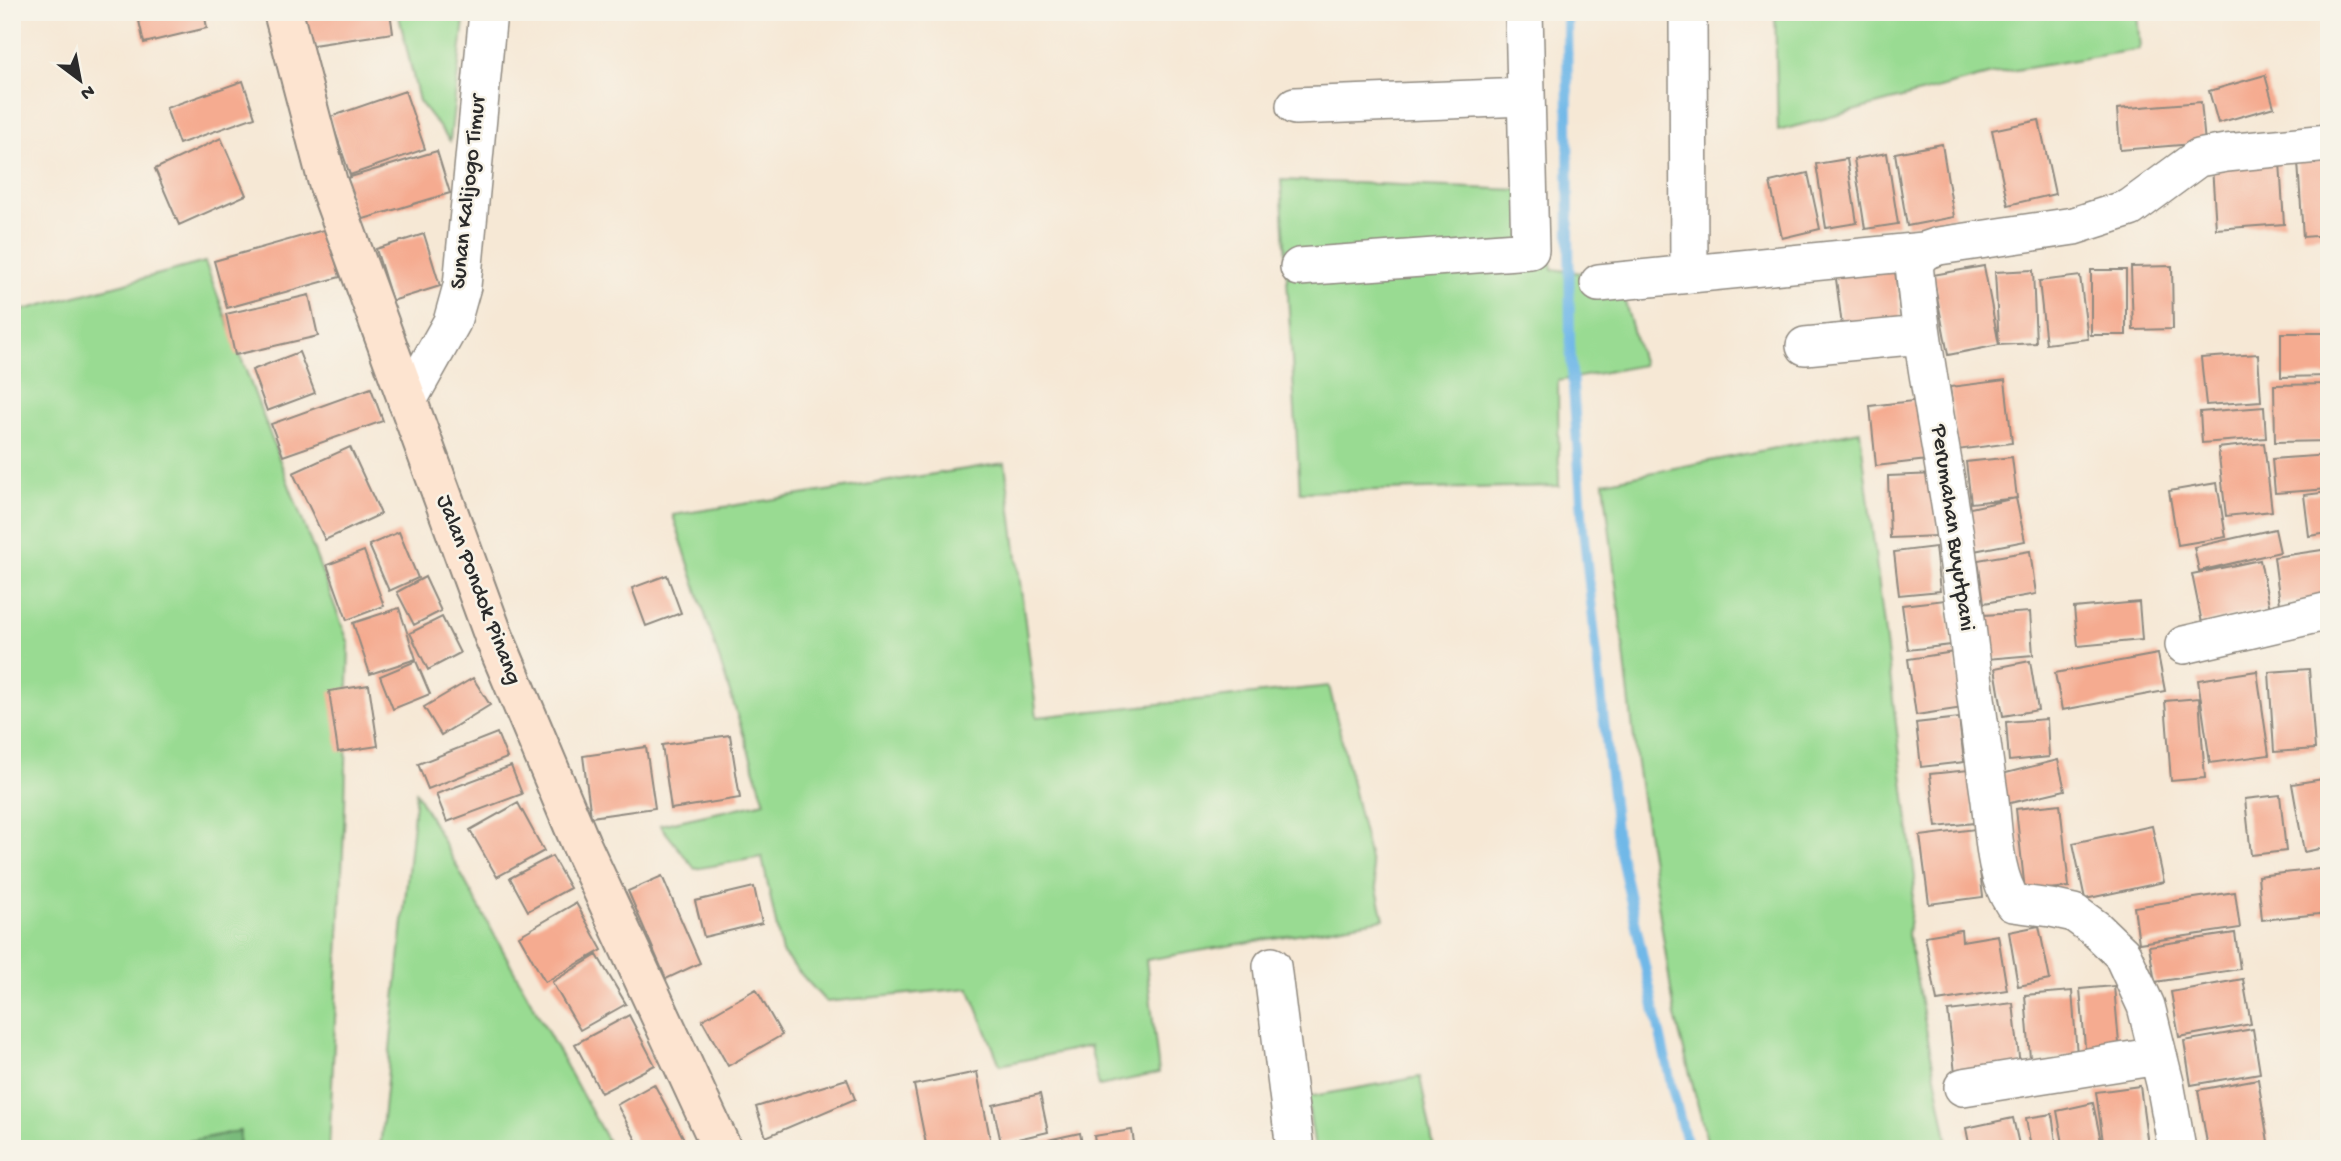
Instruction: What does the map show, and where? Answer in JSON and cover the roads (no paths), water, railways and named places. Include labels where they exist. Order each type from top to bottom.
[{"type":"street","name":"Jalan Pondok Pinang","points":[[283,12],[328,183],[494,637],[566,808],[722,1149]]},
{"type":"street","name":"Sunan Kalijogo Timur","points":[[407,402],[452,322],[462,286],[488,12]]},
{"type":"street","points":[[1298,267],[1530,250],[1524,12]]},
{"type":"street","points":[[1688,12],[1689,274]]},
{"type":"street","points":[[1295,106],[1525,97]]},
{"type":"street","points":[[1598,283],[1924,251],[1939,246],[2074,226],[2130,208],[2197,159],[2226,153],[2329,143]]},
{"type":"street","name":"Perumahan Buyutpani","points":[[1924,251],[1914,263],[1921,335],[1958,556],[1982,747],[2005,891],[2013,903],[2074,913],[2096,929],[2122,954],[2146,1006],[2177,1149]]},
{"type":"street","points":[[1805,346],[1921,335]]},
{"type":"street","points":[[2184,645],[2329,611]]},
{"type":"street","points":[[1272,966],[1295,1149]]},
{"type":"street","points":[[1964,1087],[2158,1056]]},
{"type":"waterway","points":[[1567,12],[1570,344],[1583,528],[1617,840],[1688,1149]]}]
